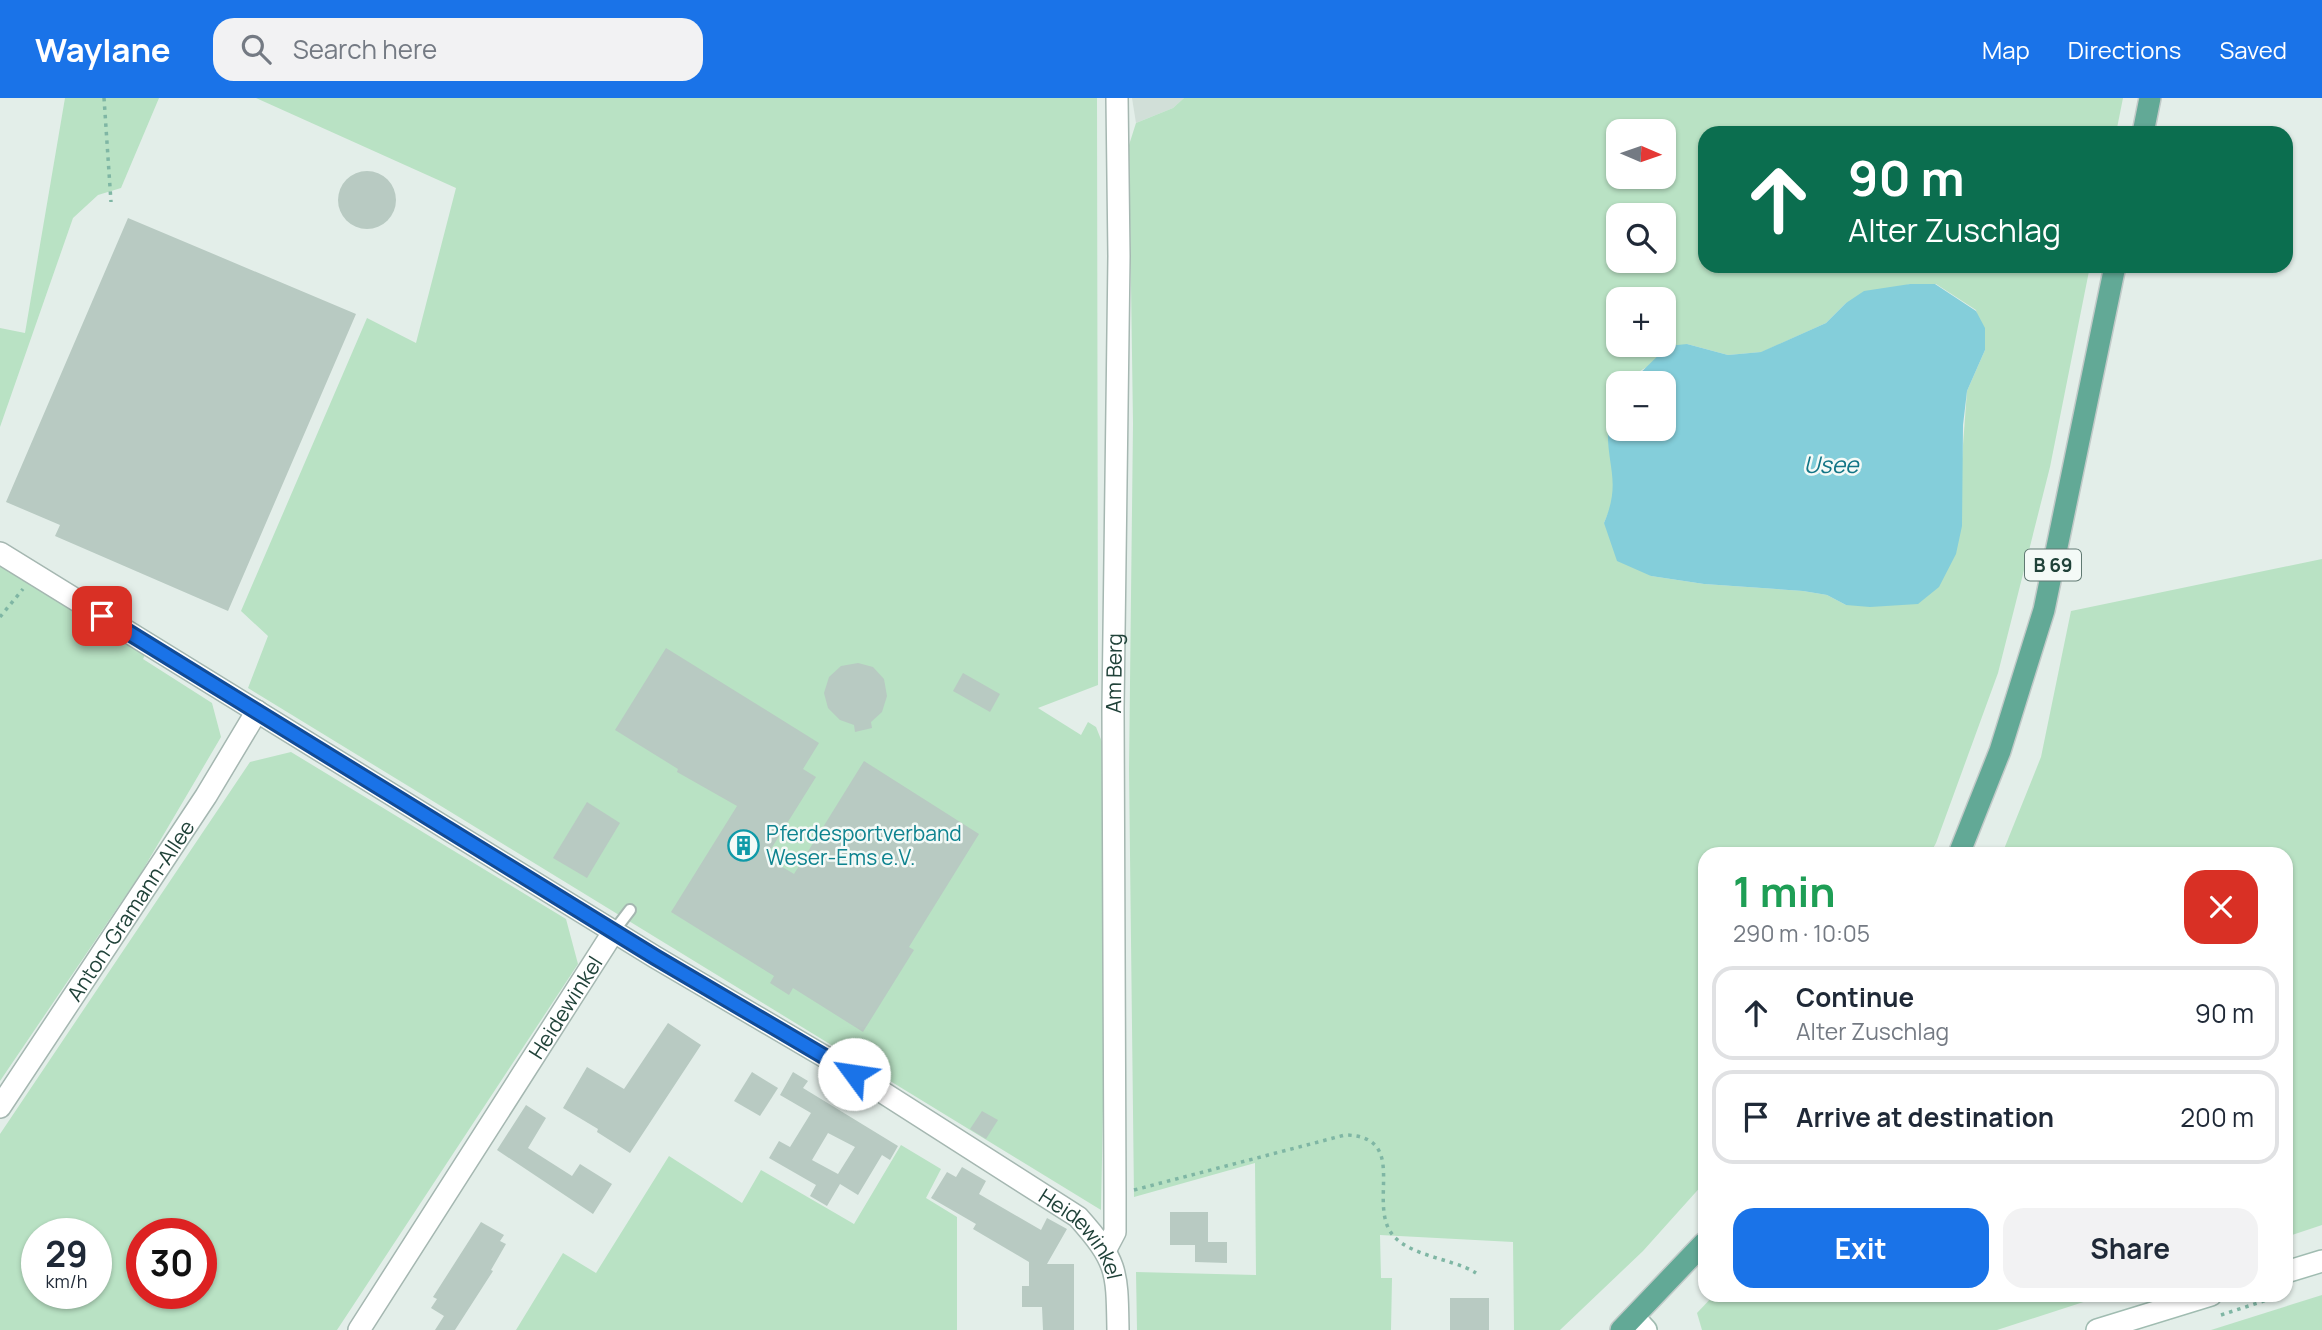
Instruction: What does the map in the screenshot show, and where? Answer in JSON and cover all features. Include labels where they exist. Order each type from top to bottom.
[{"type":"main road","points":[[2144,126],[2150,98]]},
{"type":"main road","name":"B 69","points":[[1962,847],[2000,751],[2044,610],[2114,273]]},
{"type":"main road","points":[[1634,1326],[1698,1250]]},
{"type":"street","name":"Am Berg","points":[[1106,1249],[1115,1232],[1113,709],[1117,98]]},
{"type":"street","points":[[0,553],[614,931]]},
{"type":"street","name":"Anton-Gramann-Allee","points":[[0,1107],[206,796],[257,711]]},
{"type":"street","name":"Heidewinkel","points":[[359,1330],[614,931],[854,1074],[1078,1217],[1106,1249],[1115,1274],[1118,1330]]},
{"type":"street","points":[[2293,1270],[2322,1261]]},
{"type":"street","points":[[2097,1330],[2188,1302]]},
{"type":"lane","points":[[614,931],[630,910]]},
{"type":"path","points":[[104,98],[111,202]]},
{"type":"path","points":[[0,617],[35,575]]},
{"type":"path","points":[[1115,1195],[1345,1135],[1357,1135],[1369,1139],[1379,1150],[1384,1167],[1387,1226],[1394,1237],[1410,1248],[1433,1258],[1460,1263],[1476,1273]]},
{"type":"path","points":[[2208,1318],[2259,1302]]},
{"type":"shaded area","points":[[1132,98],[1184,98],[1173,108],[1136,123]]},
{"type":"green space","points":[[65,98],[159,98],[121,188],[98,195],[73,218],[0,427],[0,328],[25,333]]},
{"type":"green space","points":[[256,98],[1097,98],[1098,685],[1038,708],[1081,735],[1088,722],[1096,727],[1102,742],[1106,956],[1101,1210],[248,688],[268,636],[241,611],[367,318],[416,343],[456,188]]},
{"type":"green space","points":[[1184,98],[2123,98],[2117,126],[1698,126],[1698,273],[2089,273],[2050,467],[1998,673],[1936,843],[1934,847],[1698,847],[1698,1190],[1643,1251],[1560,1330],[1514,1330],[1513,1242],[1380,1235],[1381,1278],[1392,1278],[1391,1330],[1137,1330],[1136,1272],[1256,1275],[1255,1163],[1134,1197],[1129,769],[1133,424],[1129,145],[1136,123],[1173,108]],"holes":[[[1910,284],[1936,284],[1976,310],[1985,350],[1967,391],[1961,472],[1846,605],[1827,595],[1803,591],[1704,584],[1651,576],[1604,523],[1612,504],[1615,480],[1610,441],[1606,441],[1606,371],[1640,371],[1664,357],[1606,357],[1606,287],[1676,287],[1676,350],[1687,344],[1728,355],[1762,352],[1826,323],[1846,303]]]},
{"type":"green space","points":[[2322,559],[2322,1225],[2293,1235],[2293,847],[2005,847],[2041,757],[2071,611]]},
{"type":"green space","points":[[0,564],[145,655],[143,659],[212,703],[221,737],[141,873],[0,1081]]},
{"type":"green space","points":[[291,752],[566,919],[578,964],[337,1330],[0,1330],[0,1134],[250,762]]},
{"type":"green space","points":[[901,1145],[941,1169],[926,1198],[957,1217],[957,1330],[516,1330],[563,1253],[596,1273],[669,1156],[742,1203],[761,1170],[854,1224]]},
{"type":"green space","points":[[2322,1295],[2322,1330],[2211,1330]]},
{"type":"green space","points":[[1707,1302],[2083,1302],[1997,1330],[1702,1330],[1697,1313]]},
{"type":"water","name":"Usee","points":[[1910,284],[1935,284],[1976,311],[1985,328],[1985,350],[1967,391],[1963,425],[1962,526],[1956,554],[1939,587],[1918,604],[1870,607],[1846,605],[1827,595],[1803,591],[1704,584],[1651,576],[1617,561],[1604,523],[1613,484],[1608,441],[1676,441],[1676,371],[1642,371],[1657,357],[1676,357],[1676,345],[1687,344],[1728,355],[1761,352],[1826,323],[1846,303],[1864,291]]},
{"type":"building","points":[[361,171],[373,171],[388,179],[396,194],[396,206],[388,221],[373,229],[361,229],[346,221],[338,206],[338,194],[346,179]]},
{"type":"building","points":[[128,218],[356,314],[228,611],[55,536],[60,525],[6,502]]},
{"type":"building","name":"Pferdesportverband Weser-Ems e.V.","points":[[666,648],[819,743],[803,769],[816,777],[766,857],[794,874],[864,761],[979,834],[909,947],[914,950],[863,1032],[793,988],[789,995],[770,983],[774,976],[671,912],[737,806],[677,772],[678,769],[615,730]]},
{"type":"building","points":[[858,663],[873,667],[884,679],[887,696],[882,712],[871,722],[872,728],[855,732],[854,725],[840,720],[828,708],[824,693],[829,677],[841,666]]},
{"type":"building","points":[[963,673],[1000,694],[990,712],[953,691]]},
{"type":"building","points":[[587,802],[620,823],[587,878],[553,858]]},
{"type":"building","points":[[668,1023],[701,1045],[630,1153],[563,1108],[587,1067],[624,1089]]},
{"type":"building","points":[[752,1072],[778,1088],[760,1116],[734,1101]]},
{"type":"building","points":[[793,1072],[808,1081],[803,1088],[898,1146],[890,1160],[882,1155],[858,1195],[840,1184],[827,1206],[810,1196],[816,1185],[769,1158],[779,1141],[790,1147],[811,1113],[780,1095]],"holes":[[[828,1133],[855,1147],[838,1174],[812,1160]]]},
{"type":"building","points":[[526,1105],[546,1118],[528,1148],[572,1176],[580,1164],[612,1184],[593,1214],[497,1150]]},
{"type":"building","points":[[982,1111],[998,1120],[986,1139],[970,1129]]},
{"type":"building","points":[[962,1167],[986,1181],[979,1194],[1041,1230],[1047,1218],[1067,1229],[1047,1264],[1074,1264],[1074,1330],[1043,1330],[1042,1307],[1022,1307],[1022,1286],[1029,1286],[1029,1262],[973,1229],[976,1224],[931,1198],[947,1172],[956,1177]]},
{"type":"building","points":[[1170,1212],[1208,1212],[1208,1242],[1227,1242],[1227,1263],[1195,1262],[1195,1245],[1170,1245]]},
{"type":"building","points":[[481,1222],[504,1235],[500,1241],[506,1244],[491,1270],[493,1271],[455,1330],[435,1330],[444,1316],[431,1308],[437,1299],[433,1297]]},
{"type":"building","points":[[1450,1298],[1489,1298],[1489,1330],[1450,1330]]},
{"type":"place","name":"Pferdesportverband Weser-Ems e.V.","points":[[743,845]]},
{"type":"route","points":[[102,616],[655,957],[854,1074]]}]
